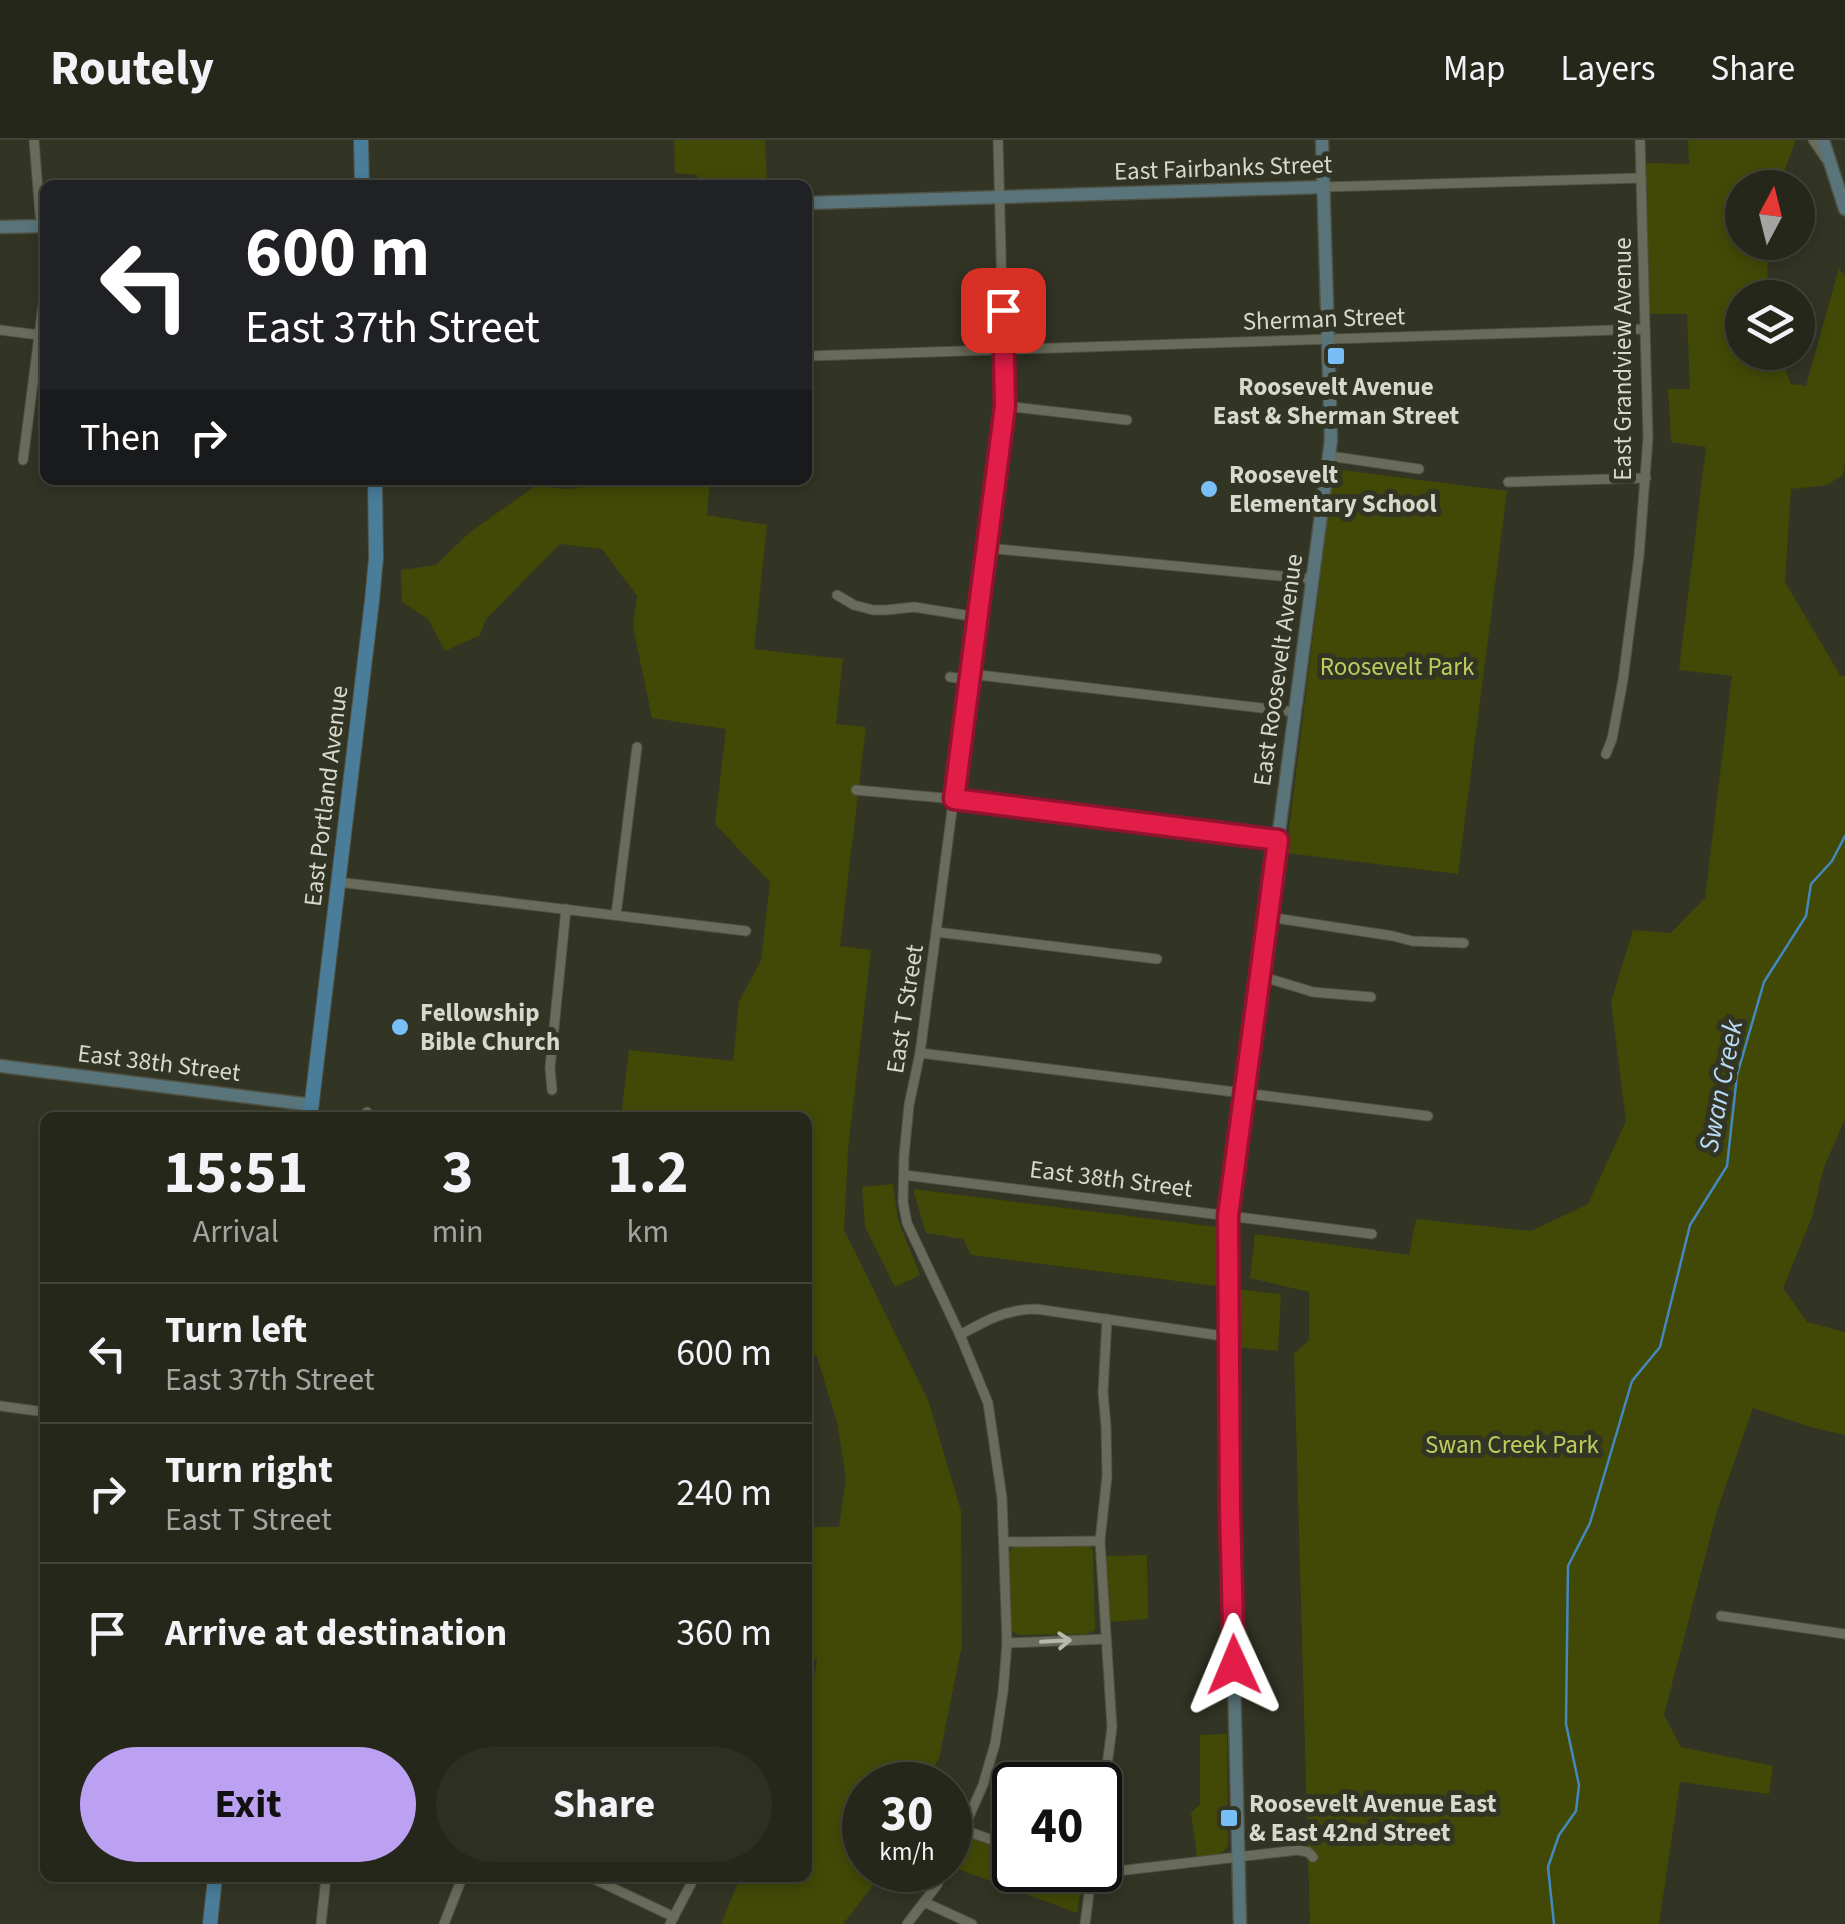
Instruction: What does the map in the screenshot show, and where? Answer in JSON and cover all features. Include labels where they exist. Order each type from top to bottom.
[{"type":"main road","points":[[361,140],[362,180]]},
{"type":"main road","name":"East Portland Avenue","points":[[311,1111],[375,572],[374,485]]},
{"type":"main road","points":[[210,1924],[215,1882]]},
{"type":"street","points":[[34,140],[40,215]]},
{"type":"street","name":"East T Street","points":[[972,1811],[994,1744],[1003,1692],[1007,1643],[1002,1491],[988,1404],[907,1223],[903,1202],[909,1105],[920,1053],[1005,406],[998,140]]},
{"type":"street","name":"East Roosevelt Avenue","points":[[1240,1924],[1228,1216],[1329,456],[1322,140]]},
{"type":"street","name":"East Grandview Avenue","points":[[1606,754],[1623,680],[1646,478],[1648,420],[1640,140]]},
{"type":"street","points":[[1813,140],[1832,168]]},
{"type":"street","points":[[1823,140],[1845,208]]},
{"type":"street","name":"East Fairbanks Street","points":[[812,203],[1641,178]]},
{"type":"street","points":[[0,227],[40,228]]},
{"type":"street","points":[[22,460],[40,328]]},
{"type":"street","name":"Sherman Street","points":[[812,356],[1645,329]]},
{"type":"street","points":[[0,330],[39,335]]},
{"type":"street","points":[[1005,406],[1127,420]]},
{"type":"street","points":[[1329,456],[1419,468]]},
{"type":"street","points":[[1508,482],[1646,478]]},
{"type":"street","points":[[987,548],[1312,579]]},
{"type":"street","points":[[837,595],[873,610],[914,606],[977,616]]},
{"type":"street","points":[[950,677],[1295,712]]},
{"type":"street","points":[[616,915],[638,747]]},
{"type":"street","points":[[856,790],[1278,840]]},
{"type":"street","points":[[338,882],[746,931]]},
{"type":"street","points":[[552,1090],[550,1068],[566,910]]},
{"type":"street","points":[[1268,917],[1412,941],[1464,942]]},
{"type":"street","points":[[936,932],[1157,959]]},
{"type":"street","points":[[1260,976],[1313,992],[1370,997]]},
{"type":"street","points":[[920,1053],[1428,1116]]},
{"type":"street","name":"East 38th Street","points":[[0,1066],[311,1111]]},
{"type":"street","name":"East 38th Street","points":[[904,1175],[1372,1234]]},
{"type":"street","points":[[960,1335],[991,1318],[1036,1309],[1230,1336]]},
{"type":"street","points":[[1107,1762],[1112,1727],[1100,1542],[1106,1476],[1103,1392],[1108,1319]]},
{"type":"street","points":[[0,1406],[40,1411]]},
{"type":"street","points":[[1004,1542],[1100,1542]]},
{"type":"street","points":[[1721,1616],[1845,1634]]},
{"type":"street","points":[[1007,1643],[1105,1638]]},
{"type":"street","points":[[1122,1871],[1298,1850],[1312,1857]]},
{"type":"street","points":[[321,1924],[326,1882]]},
{"type":"street","points":[[444,1924],[460,1882]]},
{"type":"street","points":[[600,1882],[672,1920],[692,1882]]},
{"type":"street","points":[[908,1924],[930,1892]]},
{"type":"street","points":[[1084,1924],[1088,1892]]},
{"type":"street","points":[[924,1902],[972,1924]]},
{"type":"green space","points":[[674,140],[765,140],[767,180],[698,180],[697,175],[675,173]]},
{"type":"green space","name":"Swan Creek Park","points":[[1688,140],[1796,140],[1785,170],[1725,170],[1725,260],[1768,260],[1767,280],[1725,280],[1725,370],[1786,370],[1791,384],[1806,386],[1810,370],[1815,370],[1815,354],[1839,268],[1845,277],[1843,475],[1827,485],[1791,489],[1785,582],[1840,675],[1845,676],[1845,1119],[1824,1167],[1812,1217],[1783,1288],[1807,1322],[1845,1332],[1845,1435],[1753,1408],[1717,1511],[1664,1715],[1681,1747],[1773,1766],[1769,1794],[1680,1782],[1659,1924],[1310,1924],[1294,1354],[1309,1340],[1309,1292],[1250,1278],[1255,1234],[1409,1255],[1416,1219],[1531,1231],[1588,1204],[1626,1121],[1611,1002],[1633,930],[1671,933],[1705,898],[1732,676],[1679,670],[1706,447],[1671,442],[1668,389],[1690,389],[1687,314],[1650,314],[1645,163],[1689,164]]},
{"type":"green space","name":"Roosevelt Park","points":[[1334,469],[1507,491],[1458,874],[1286,853]]},
{"type":"green space","points":[[599,485],[710,485],[707,515],[767,525],[754,649],[843,659],[836,724],[866,727],[840,946],[871,950],[848,1150],[844,1230],[928,1400],[961,1511],[962,1645],[937,1762],[842,1762],[842,1892],[868,1892],[843,1924],[721,1924],[738,1882],[812,1882],[812,1689],[817,1660],[812,1659],[812,1527],[839,1527],[846,1478],[837,1422],[816,1354],[812,1362],[812,1112],[622,1112],[629,1050],[733,1061],[739,1002],[761,960],[770,882],[715,824],[726,729],[652,718],[633,626],[637,596],[602,549],[560,544],[486,619],[480,635],[445,651],[428,619],[402,602],[401,570],[436,565],[469,533],[535,486],[569,489]]},
{"type":"green space","points":[[893,1184],[898,1220],[920,1275],[895,1287],[865,1227],[862,1187]]},
{"type":"green space","points":[[913,1189],[1217,1227],[1216,1286],[971,1255],[963,1239],[926,1233]]},
{"type":"green space","points":[[1235,1289],[1281,1294],[1278,1351],[1235,1347]]},
{"type":"green space","points":[[1016,1545],[1090,1546],[1095,1630],[1087,1634],[1018,1635],[1011,1630],[1009,1552]]},
{"type":"green space","points":[[1147,1555],[1148,1619],[1109,1622],[1106,1556]]},
{"type":"green space","points":[[1227,1734],[1228,1845],[1219,1854],[1197,1856],[1191,1813],[1200,1804],[1200,1735]]},
{"type":"green space","points":[[972,1836],[992,1843],[992,1882],[972,1874]]},
{"type":"green space","points":[[1020,1892],[1080,1892],[1077,1913]]},
{"type":"waterway","name":"Swan Creek","points":[[1554,1924],[1548,1867],[1559,1835],[1576,1811],[1579,1785],[1566,1724],[1568,1566],[1590,1523],[1632,1381],[1660,1347],[1690,1225],[1727,1166],[1737,1075],[1764,982],[1806,916],[1811,884],[1832,861],[1845,836]]},
{"type":"place","name":"Roosevelt Avenue East & Sherman Street","points":[[1336,356]]},
{"type":"place","name":"Roosevelt Elementary School","points":[[1209,489]]},
{"type":"place","name":"Fellowship Bible Church","points":[[400,1027]]},
{"type":"place","name":"Roosevelt Avenue East & East 42nd Street","points":[[1229,1818]]},
{"type":"route","points":[[1003,310],[1005,406],[954,799],[1278,840],[1228,1216],[1234,1665]]}]
